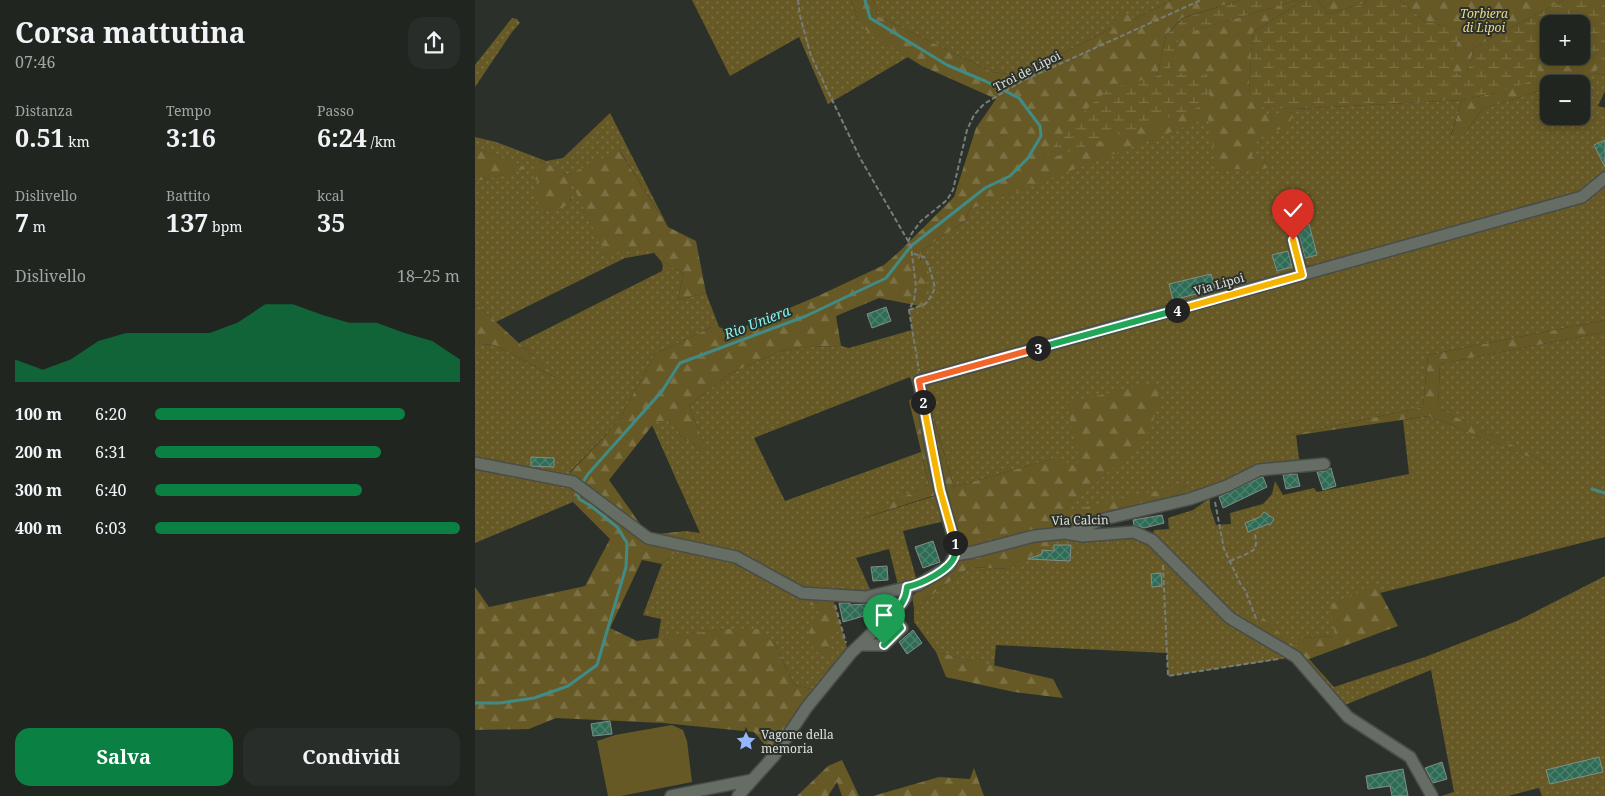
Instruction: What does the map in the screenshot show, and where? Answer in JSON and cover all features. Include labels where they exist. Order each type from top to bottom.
[{"type":"street","name":"Via Lipoi","points":[[919,381],[1582,198],[1605,178]]},
{"type":"street","points":[[1293,240],[1302,275]]},
{"type":"street","points":[[475,463],[575,483],[648,538],[736,556],[802,594],[866,597],[918,585],[949,566],[955,555],[955,543],[929,442],[919,381]]},
{"type":"street","points":[[1070,534],[1100,520],[1190,499],[1227,486],[1259,470],[1324,464]]},
{"type":"street","name":"Via Calcin","points":[[955,555],[1034,536],[1070,534],[1083,536],[1134,532],[1152,540],[1230,618],[1296,657],[1348,717],[1410,757],[1432,796]]},
{"type":"street","points":[[738,796],[774,756],[807,707],[849,657],[899,607],[906,597],[907,587]]},
{"type":"street","points":[[860,645],[884,645],[901,628],[892,614]]},
{"type":"street","points":[[671,796],[752,780]]},
{"type":"path","points":[[798,0],[800,16],[811,56],[860,158],[911,246],[916,287],[914,300],[909,310],[919,381]]},
{"type":"path","name":"Troi de Lipoi","points":[[908,242],[921,221],[947,200],[953,190],[967,130],[974,115],[985,104],[1022,81],[1201,0]]},
{"type":"path","points":[[909,310],[925,304],[935,288],[929,266],[924,257],[912,253]]},
{"type":"path","points":[[1212,491],[1224,548],[1245,590],[1263,638]]},
{"type":"path","points":[[1230,561],[1249,554],[1255,549],[1257,543],[1255,533]]},
{"type":"path","points":[[1163,562],[1168,676],[1296,657]]},
{"type":"path","points":[[832,595],[849,657]]},
{"type":"green space","points":[[692,0],[851,0],[858,21],[908,57],[828,104],[799,37],[730,76]]},
{"type":"green space","points":[[851,0],[873,0],[878,16],[992,72],[1020,75],[1114,27],[1119,10],[1135,19],[1172,0],[1241,0],[1182,18],[1166,35],[1157,76],[1108,89],[1169,73],[1179,35],[1298,0],[1304,0],[1253,32],[1249,89],[1267,116],[1294,109],[1288,128],[1277,130],[1258,139],[1251,158],[1281,164],[1252,172],[1239,169],[1217,169],[1208,118],[970,209],[965,221],[922,250],[920,260],[927,270],[925,307],[879,298],[836,316],[841,346],[807,347],[781,351],[729,374],[689,406],[702,438],[704,450],[681,437],[672,421],[655,422],[609,480],[648,535],[686,531],[677,551],[662,564],[642,560],[610,628],[637,641],[725,629],[762,629],[775,645],[794,685],[820,691],[774,756],[754,732],[663,723],[556,718],[529,729],[475,730],[475,587],[489,607],[585,586],[610,539],[573,502],[570,473],[618,422],[655,354],[712,327],[719,327],[732,332],[818,296],[884,265],[954,197],[976,128],[996,99],[922,66],[869,33],[858,21]]},
{"type":"green space","points":[[873,0],[1172,0],[1020,75],[992,72],[878,16]]},
{"type":"green space","points":[[1241,0],[1298,0],[1180,35],[1169,73],[1207,74],[1211,103],[1043,161],[1068,127],[1108,89],[1157,76],[1166,35],[1183,18]]},
{"type":"green space","points":[[1304,0],[1318,0],[1328,14],[1366,3],[1365,0],[1400,0],[1424,21],[1468,31],[1457,42],[1450,73],[1467,73],[1474,48],[1508,29],[1564,0],[1605,0],[1605,75],[1596,73],[1604,49],[1590,58],[1590,15],[1540,15],[1538,79],[1495,93],[1462,100],[1294,109],[1259,107],[1249,89],[1253,32]]},
{"type":"green space","points":[[1318,0],[1365,0],[1366,3],[1328,14]]},
{"type":"green space","name":"Torbiera di Lipoi","points":[[1400,0],[1564,0],[1474,48],[1467,73],[1449,73],[1457,42],[1467,31],[1424,21]]},
{"type":"green space","points":[[512,18],[517,19],[520,23],[475,87],[475,65]]},
{"type":"green space","points":[[1605,48],[1596,73],[1590,75],[1540,75],[1540,91],[1482,109],[1466,132],[1451,136],[1462,100],[1495,93],[1540,55],[1540,65],[1590,65],[1590,58]]},
{"type":"green space","points":[[1596,73],[1605,75],[1605,91],[1598,106],[1605,108],[1605,320],[1428,355],[1423,407],[1291,435],[1296,435],[1300,466],[1259,470],[1167,504],[1186,485],[1063,513],[1055,458],[954,487],[929,402],[916,394],[910,377],[754,438],[785,501],[921,452],[929,484],[861,519],[941,494],[949,520],[903,531],[918,585],[899,589],[889,549],[856,558],[873,596],[832,595],[848,651],[820,691],[794,685],[775,645],[762,630],[725,629],[658,639],[661,619],[643,615],[662,564],[677,551],[686,531],[700,533],[652,425],[655,422],[672,420],[681,437],[703,449],[702,438],[689,406],[729,374],[781,351],[807,347],[841,346],[849,348],[912,330],[909,310],[925,303],[919,268],[922,250],[965,221],[970,209],[1211,103],[1294,109],[1462,100],[1451,135],[1466,132],[1482,109],[1540,91],[1540,125],[1590,125],[1590,75]]},
{"type":"green space","points":[[610,113],[668,227],[620,151],[568,175],[650,247],[654,253],[625,258],[496,322],[475,305],[475,182],[527,168],[475,147],[475,137],[496,142],[546,161],[563,158]],"holes":[[[540,161],[568,175],[571,203],[542,187],[542,184],[536,179]]]},
{"type":"green space","points":[[475,147],[528,168],[475,182]]},
{"type":"green space","points":[[619,150],[668,227],[696,241],[706,293],[678,300],[683,273],[661,261],[650,248],[606,255],[569,177],[571,203],[559,209],[542,212],[534,194],[542,187],[542,184],[535,179],[537,161],[568,175]]},
{"type":"green space","points":[[661,261],[683,273],[678,300],[706,293],[719,327],[712,327],[655,354],[618,422],[570,472],[573,502],[475,543],[475,342],[495,345],[556,378],[519,343],[662,271]]},
{"type":"green space","points":[[475,305],[482,309],[558,379],[495,345],[475,342]]},
{"type":"green space","points":[[1605,320],[1605,332],[1440,364],[1438,408],[1564,471],[1429,416],[1277,438],[1423,407],[1428,355]]},
{"type":"green space","points":[[1605,332],[1605,537],[1380,593],[1375,585],[1336,636],[1300,638],[1296,657],[1168,676],[1167,653],[996,645],[994,666],[936,652],[914,622],[914,608],[970,567],[1009,569],[1065,533],[1134,532],[1152,540],[1154,530],[1169,529],[1168,518],[1193,510],[1210,498],[1210,507],[1216,525],[1231,524],[1230,513],[1263,504],[1272,494],[1275,481],[1283,495],[1314,488],[1317,492],[1409,474],[1403,420],[1429,416],[1555,467],[1438,408],[1440,364]]},
{"type":"green space","points":[[1155,382],[1160,402],[1146,438],[1064,512],[1187,484],[1167,504],[1070,534],[1009,569],[970,567],[914,608],[912,596],[957,561],[945,492],[857,520],[929,484],[909,401],[924,386],[954,487],[1055,458],[1076,466],[1079,458],[1066,403]]},
{"type":"green space","points":[[1605,576],[1605,796],[1542,796],[1539,788],[1508,796],[1441,796],[1454,792],[1431,670],[1340,707],[1301,662],[1309,659],[1334,687],[1425,657],[1517,621]]},
{"type":"green space","points":[[1376,585],[1398,626],[1301,662],[1264,638],[1257,621],[1261,616],[1295,647],[1300,638],[1335,636],[1330,604]]},
{"type":"green space","points":[[828,595],[837,619],[831,635],[829,650],[831,654],[829,660],[813,649],[809,632],[821,608],[808,604],[806,597]]},
{"type":"green space","points":[[936,652],[1053,679],[1063,698],[1014,692],[946,677]]},
{"type":"green space","points":[[672,725],[683,730],[687,741],[692,782],[621,796],[608,796],[597,741],[615,735]]},
{"type":"green space","points":[[842,760],[859,796],[842,796],[837,782],[828,796],[797,796],[828,766]]},
{"type":"green space","points":[[974,768],[984,796],[873,796],[939,777],[970,779]]},
{"type":"building","points":[[1605,140],[1605,167],[1594,145]]},
{"type":"building","points":[[1305,217],[1307,225],[1309,224],[1317,255],[1305,258],[1293,220]]},
{"type":"building","points":[[1288,251],[1292,267],[1277,271],[1272,255]]},
{"type":"building","points":[[1211,274],[1215,289],[1173,300],[1169,284]]},
{"type":"building","points":[[886,307],[891,321],[872,328],[867,314]]},
{"type":"building","points":[[531,457],[554,458],[554,467],[531,466]]},
{"type":"building","points":[[1331,468],[1336,486],[1323,490],[1317,472]]},
{"type":"building","points":[[1297,474],[1300,486],[1286,489],[1283,475]]},
{"type":"building","points":[[1263,477],[1267,487],[1223,508],[1219,497]]},
{"type":"building","points":[[1264,512],[1274,519],[1270,525],[1268,524],[1248,532],[1245,523],[1260,517]]},
{"type":"building","points":[[1162,515],[1164,523],[1144,528],[1134,525],[1133,520]]},
{"type":"building","points":[[933,541],[940,562],[923,568],[915,547]]},
{"type":"building","points":[[1054,545],[1071,545],[1070,561],[1028,559],[1042,554],[1042,550],[1054,551]]},
{"type":"building","points":[[887,566],[888,580],[873,581],[871,567]]},
{"type":"building","points":[[1161,573],[1162,586],[1152,587],[1151,574]]},
{"type":"building","points":[[887,600],[889,607],[885,610],[843,622],[839,603],[850,603],[850,605],[866,604]]},
{"type":"building","points":[[913,630],[922,643],[907,654],[899,642]]},
{"type":"building","points":[[610,721],[612,734],[593,736],[591,724]]},
{"type":"building","points":[[1599,757],[1603,772],[1550,784],[1546,770]]},
{"type":"building","points":[[1442,762],[1447,779],[1433,783],[1425,768]]},
{"type":"building","points":[[1403,769],[1408,796],[1392,796],[1390,786],[1368,789],[1366,776]]},
{"type":"waterway","name":"Rio Uniera","points":[[475,703],[500,703],[534,698],[568,686],[597,665],[626,567],[627,543],[617,527],[579,499],[577,491],[588,474],[662,391],[680,363],[806,316],[886,278],[911,246],[985,188],[1010,176],[1028,158],[1041,136],[1040,126],[1019,98],[947,65],[870,18],[865,0]]},
{"type":"waterway","points":[[1592,489],[1605,493]]},
{"type":"place","name":"Vagone della memoria","points":[[746,741]]},
{"type":"route","points":[[884,645],[901,628],[892,614],[906,597],[907,587],[918,585],[949,566],[955,555],[955,543],[929,442],[919,381],[1302,275],[1293,240]]}]
